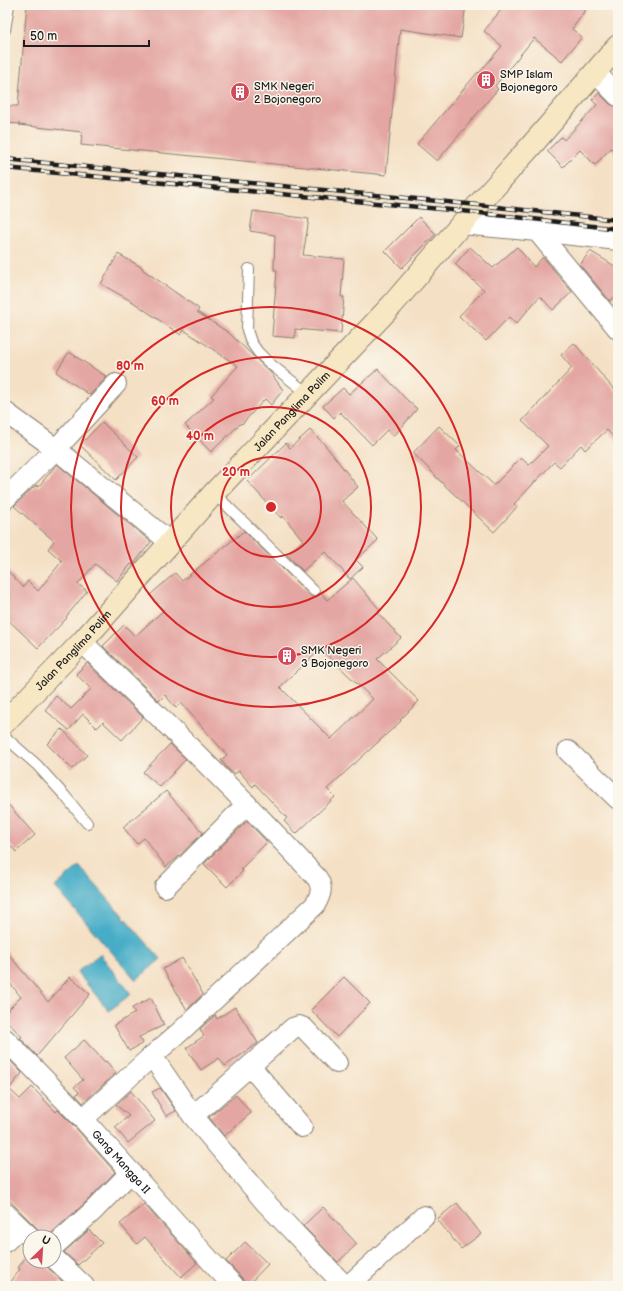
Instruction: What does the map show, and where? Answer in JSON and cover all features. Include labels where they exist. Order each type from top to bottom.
[{"type":"main road","name":"Jalan Panglima Polim","points":[[5,722],[82,642],[214,493],[307,393],[392,305],[618,46]]},
{"type":"street","points":[[595,72],[618,96]]},
{"type":"street","points":[[462,224],[618,240]]},
{"type":"street","points":[[537,231],[618,329]]},
{"type":"street","points":[[5,499],[56,449],[116,384]]},
{"type":"street","points":[[5,412],[56,449],[171,543]]},
{"type":"street","points":[[82,642],[162,718],[272,830],[317,878],[321,888],[320,895],[315,905],[181,1031],[83,1119]]},
{"type":"street","points":[[568,751],[618,799]]},
{"type":"street","points":[[165,886],[246,804]]},
{"type":"street","points":[[193,1116],[293,1028],[299,1026],[304,1028],[337,1063]]},
{"type":"street","name":"Gang Mangga II","points":[[5,1039],[83,1119],[234,1286]]},
{"type":"street","points":[[152,1056],[193,1116],[266,1202],[347,1286],[424,1216]]},
{"type":"street","points":[[250,1066],[302,1126]]},
{"type":"street","points":[[62,1239],[93,1211],[131,1172]]},
{"type":"street","points":[[5,1213],[22,1230]]},
{"type":"street","points":[[5,1242],[22,1234]]},
{"type":"street","points":[[62,1265],[84,1286]]},
{"type":"lane","points":[[5,30],[9,5]]},
{"type":"lane","points":[[249,269],[247,330],[251,342],[258,352],[270,363],[307,393]]},
{"type":"lane","points":[[214,493],[314,590]]},
{"type":"lane","points":[[5,737],[37,765],[87,823]]},
{"type":"water","points":[[79,866],[161,959],[136,980],[55,887]]},
{"type":"water","points":[[100,954],[131,994],[109,1011],[77,972]]},
{"type":"building","name":"SMK Negeri 2 Bojonegoro","points":[[27,5],[466,5],[461,38],[400,29],[386,175],[81,145],[82,132],[5,123],[5,106],[18,106]]},
{"type":"building","name":"SMP Islam Bojonegoro","points":[[505,5],[589,5],[572,29],[582,37],[562,61],[534,38],[495,86],[498,89],[437,161],[417,144],[502,46],[484,31]]},
{"type":"building","points":[[599,93],[610,104],[618,107],[618,155],[611,148],[595,165],[580,150],[563,167],[547,151],[561,137],[564,140],[597,105],[592,100]]},
{"type":"building","points":[[253,211],[309,219],[303,255],[344,259],[341,297],[344,297],[341,333],[295,329],[295,338],[272,336],[277,270],[274,270],[275,235],[250,231]]},
{"type":"building","points":[[419,217],[436,234],[402,268],[385,251]]},
{"type":"building","points":[[470,247],[493,268],[517,247],[534,267],[543,257],[572,292],[553,310],[540,296],[516,324],[509,317],[486,341],[459,316],[484,290],[455,264]]},
{"type":"building","points":[[590,251],[618,268],[618,293],[610,301],[580,265]]},
{"type":"building","points":[[118,254],[143,268],[142,269],[199,309],[197,312],[229,333],[271,373],[283,390],[271,405],[265,399],[242,424],[241,423],[211,452],[185,425],[214,398],[211,396],[238,366],[184,330],[181,335],[133,302],[101,284]]},
{"type":"building","points":[[574,343],[618,394],[618,442],[607,430],[585,450],[581,445],[560,467],[554,462],[514,504],[517,507],[494,532],[413,453],[439,426],[460,446],[456,450],[494,485],[521,458],[529,465],[548,446],[522,421],[572,368],[561,355]]},
{"type":"building","points":[[69,352],[107,377],[90,395],[56,372]]},
{"type":"building","points":[[378,369],[417,409],[394,436],[387,430],[372,445],[340,412],[334,418],[323,406],[343,388],[349,394]]},
{"type":"building","points":[[102,422],[138,457],[116,480],[80,445]]},
{"type":"building","points":[[310,430],[325,445],[358,487],[342,501],[378,540],[356,560],[363,567],[350,579],[325,551],[303,571],[287,555],[303,540],[283,516],[281,518],[247,481],[286,443],[290,448]]},
{"type":"building","points":[[57,464],[151,542],[133,565],[131,564],[117,581],[95,564],[78,584],[87,591],[66,617],[67,618],[38,648],[5,617],[5,568],[23,587],[28,581],[38,591],[62,561],[48,549],[54,541],[14,506],[36,485],[38,487]]},
{"type":"building","points":[[244,531],[312,597],[316,597],[321,593],[327,600],[353,578],[380,610],[377,612],[401,638],[377,659],[419,701],[400,720],[401,721],[327,789],[335,797],[296,834],[284,821],[287,818],[255,784],[253,787],[239,771],[234,774],[229,770],[221,760],[227,755],[181,703],[176,708],[165,695],[159,701],[103,646],[124,625],[135,636],[164,610],[150,595],[175,573],[182,581]],"holes":[[[321,649],[373,699],[331,739],[280,687]]]},
{"type":"building","points":[[87,663],[143,717],[122,740],[103,722],[97,728],[83,714],[69,730],[45,710],[56,696],[71,709],[91,689],[76,674]]},
{"type":"building","points":[[62,729],[87,755],[72,769],[47,744]]},
{"type":"building","points":[[170,744],[186,759],[160,787],[143,772]]},
{"type":"building","points":[[166,791],[203,833],[166,867],[144,838],[137,844],[123,827]]},
{"type":"building","points":[[5,801],[35,835],[16,852],[5,839]]},
{"type":"building","points":[[247,821],[267,842],[241,869],[243,871],[227,887],[204,864]]},
{"type":"building","points":[[5,950],[48,1002],[70,977],[90,994],[37,1056],[5,1019],[5,1013],[21,997],[5,977]]},
{"type":"building","points":[[182,958],[203,994],[187,1010],[163,969]]},
{"type":"building","points":[[344,977],[370,1003],[337,1037],[311,1010]]},
{"type":"building","points":[[151,998],[164,1025],[139,1037],[143,1043],[129,1051],[114,1025],[135,1013],[132,1008]]},
{"type":"building","points":[[235,1007],[258,1043],[225,1066],[219,1058],[201,1070],[186,1048],[204,1036],[200,1029],[215,1015],[217,1019]]},
{"type":"building","points":[[84,1040],[116,1073],[83,1103],[76,1095],[79,1092],[74,1087],[83,1080],[64,1058]]},
{"type":"building","points":[[5,1055],[22,1073],[9,1089],[20,1099],[32,1087],[56,1112],[58,1110],[74,1126],[115,1172],[85,1203],[56,1229],[38,1229],[5,1196]]},
{"type":"building","points":[[160,1088],[176,1111],[166,1116],[152,1092]]},
{"type":"building","points":[[131,1091],[155,1121],[128,1143],[115,1127],[129,1116],[116,1105]]},
{"type":"building","points":[[236,1095],[251,1113],[224,1136],[209,1117]]},
{"type":"building","points":[[457,1203],[481,1234],[461,1249],[437,1219]]},
{"type":"building","points":[[144,1204],[197,1263],[181,1277],[145,1237],[137,1244],[120,1224]]},
{"type":"building","points":[[323,1207],[357,1244],[338,1262],[303,1226]]},
{"type":"building","points":[[89,1230],[102,1243],[78,1265],[64,1252]]},
{"type":"building","points":[[245,1242],[268,1264],[247,1286],[245,1286],[242,1278],[226,1261]]},
{"type":"building","points":[[22,1262],[22,1269],[49,1269],[62,1281],[56,1286],[8,1286],[20,1269],[18,1268]]},
{"type":"railway","points":[[5,159],[618,220]]},
{"type":"railway","points":[[5,168],[472,212],[618,229]]},
{"type":"place","name":"SMP Islam Bojonegoro","points":[[486,80]]},
{"type":"place","name":"SMK Negeri 2 Bojonegoro","points":[[240,92]]},
{"type":"place","name":"SMK Negeri 3 Bojonegoro","points":[[287,656]]}]
